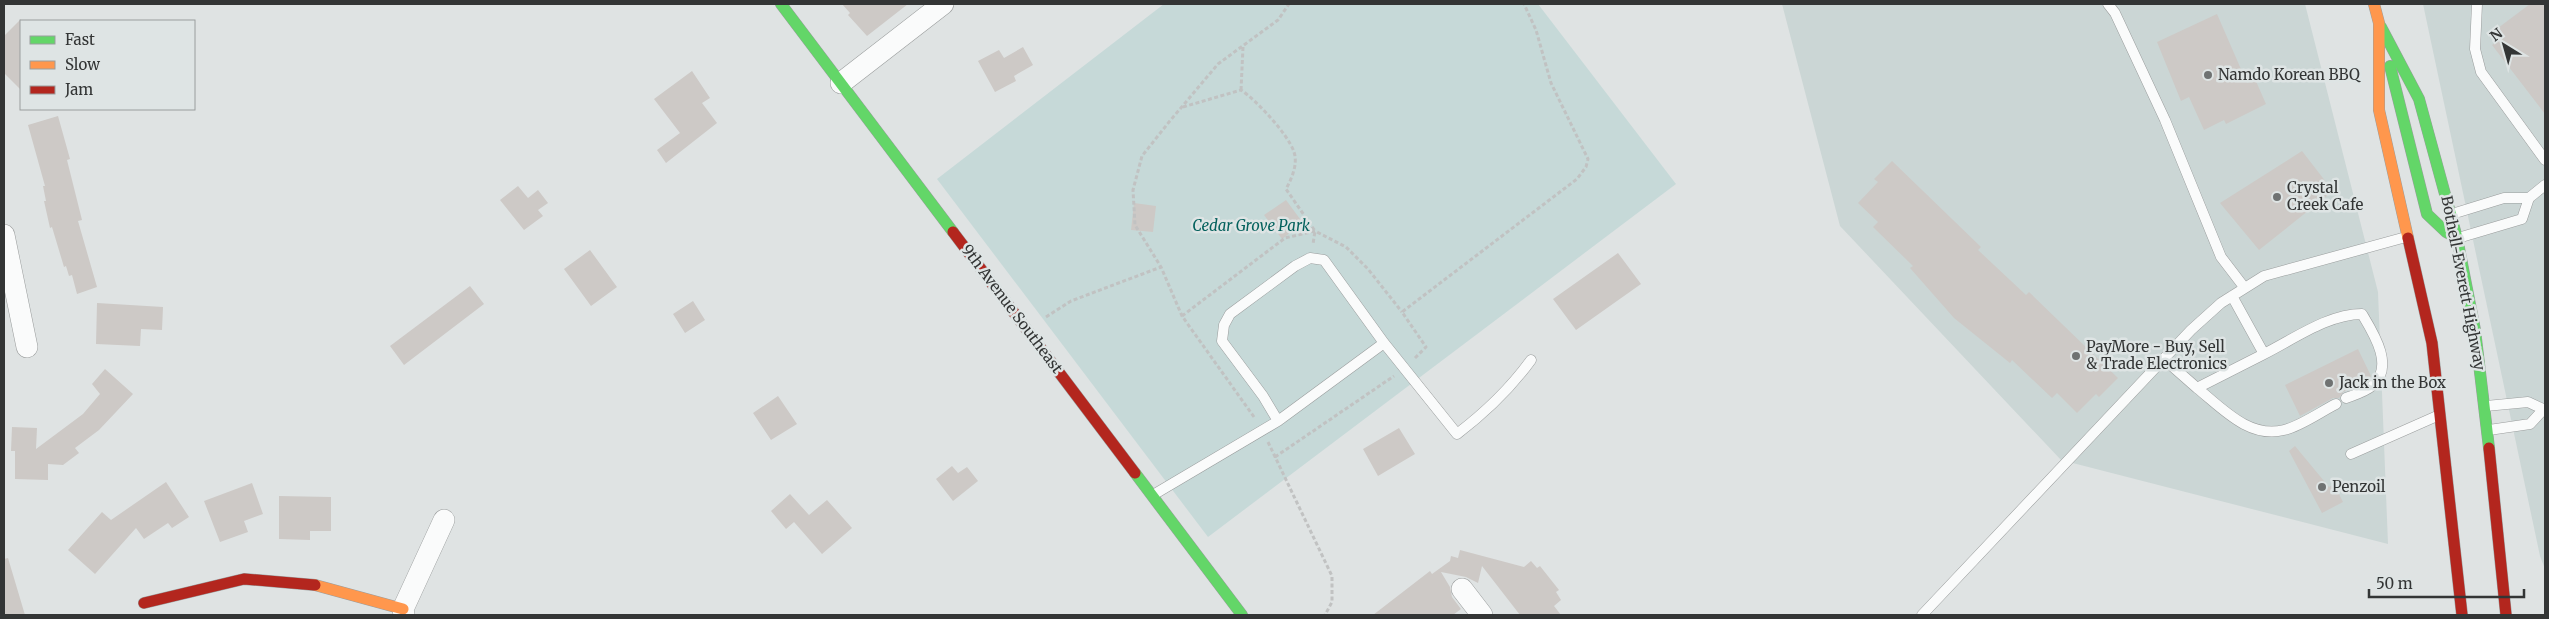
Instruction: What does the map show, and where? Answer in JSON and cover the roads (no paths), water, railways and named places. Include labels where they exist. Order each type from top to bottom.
[{"type":"main road","name":"9th Avenue Southeast","points":[[782,4],[1242,615]]},
{"type":"main road","name":"Bothell-Everett Highway","points":[[2374,4],[2379,23],[2419,99],[2452,214],[2475,330],[2488,430],[2506,615]]},
{"type":"main road","name":"Bothell-Everett Highway","points":[[2379,23],[2379,110],[2406,237],[2432,343],[2462,615]]},
{"type":"main road","points":[[2379,23],[2427,214],[2446,232],[2457,238]]},
{"type":"main road","points":[[144,603],[244,579],[313,584],[403,612]]},
{"type":"street","points":[[841,83],[932,7]]},
{"type":"street","points":[[4,236],[27,347]]},
{"type":"street","points":[[403,612],[444,520]]},
{"type":"street","points":[[1462,589],[1482,615]]},
{"type":"lane","points":[[2108,4],[2115,13],[2165,120],[2221,257],[2244,287]]},
{"type":"lane","points":[[2478,4],[2476,49],[2481,72],[2545,160]]},
{"type":"lane","points":[[2457,238],[2522,219],[2529,198],[2545,186]]},
{"type":"lane","points":[[2452,214],[2504,198],[2529,198]]},
{"type":"lane","points":[[1922,615],[2191,330],[2232,296],[2264,276],[2406,237]]},
{"type":"lane","points":[[1278,421],[1264,396],[1222,342],[1224,325],[1230,314],[1310,258],[1324,260],[1384,343],[1457,434],[1485,412],[1506,391],[1531,360]]},
{"type":"lane","points":[[2232,296],[2264,354]]},
{"type":"lane","points":[[2197,388],[2334,319],[2347,314],[2362,314],[2371,329],[2382,356],[2381,375],[2372,387],[2346,398]]},
{"type":"lane","points":[[1152,495],[1278,421],[1384,343]]},
{"type":"lane","points":[[2164,359],[2243,424],[2259,431],[2284,430],[2336,404]]},
{"type":"lane","points":[[2484,406],[2528,402],[2544,410],[2530,424],[2488,430]]},
{"type":"lane","points":[[2352,454],[2441,414]]},
{"type":"place","name":"Namdo Korean BBQ","points":[[2208,75]]},
{"type":"place","name":"Crystal Creek Cafe","points":[[2277,197]]},
{"type":"place","name":"PayMore - Buy, Sell & Trade Electronics","points":[[2076,356]]},
{"type":"place","name":"Jack in the Box","points":[[2329,383]]},
{"type":"place","name":"Penzoil","points":[[2322,487]]},
{"type":"park label","name":"Cedar Grove Park","points":[[1251,226]]}]
